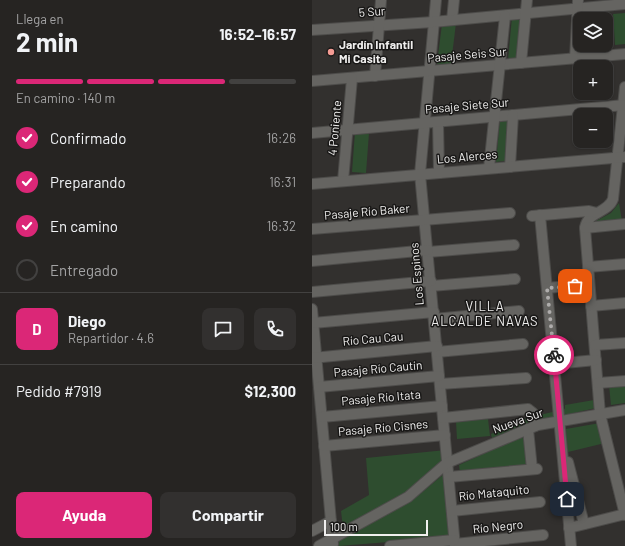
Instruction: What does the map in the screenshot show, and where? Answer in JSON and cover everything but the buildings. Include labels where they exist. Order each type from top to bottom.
[{"type":"street","points":[[375,76],[382,0]]},
{"type":"street","name":"Los Espinos","points":[[436,0],[420,174],[455,543]]},
{"type":"street","points":[[452,20],[454,0]]},
{"type":"street","points":[[521,63],[526,0]]},
{"type":"street","points":[[576,58],[578,4]]},
{"type":"street","name":"5 Sur","points":[[312,30],[526,14],[578,4],[625,4]]},
{"type":"street","points":[[489,168],[505,16]]},
{"type":"street","name":"Pasaje Seis Sur","points":[[312,81],[625,54]]},
{"type":"street","name":"4 Poniente","points":[[343,181],[352,78]]},
{"type":"street","points":[[569,528],[625,515],[600,414],[585,228],[588,220],[610,205],[614,199],[621,157],[625,87]]},
{"type":"street","name":"Pasaje Siete Sur","points":[[312,133],[624,105]]},
{"type":"street","points":[[510,167],[512,115]]},
{"type":"street","points":[[438,122],[439,173]]},
{"type":"street","name":"Los Alerces","points":[[312,184],[621,157]]},
{"type":"street","points":[[571,546],[547,288],[536,215],[591,211],[597,213]]},
{"type":"street","name":"Pasaje Río Baker","points":[[312,229],[510,213]]},
{"type":"street","points":[[585,228],[625,224]]},
{"type":"street","points":[[312,261],[514,245]]},
{"type":"street","points":[[588,267],[625,264]]},
{"type":"street","points":[[312,292],[515,279]]},
{"type":"street","points":[[547,288],[589,284]]},
{"type":"street","points":[[591,306],[625,303]]},
{"type":"street","points":[[312,309],[314,358],[319,387],[333,542]]},
{"type":"street","points":[[313,324],[519,312]]},
{"type":"street","points":[[595,346],[625,343]]},
{"type":"street","name":"Río Cau Cau","points":[[314,358],[523,344]]},
{"type":"street","points":[[554,364],[596,360]]},
{"type":"street","name":"Pasaje Río Cautín","points":[[319,387],[440,380],[526,378]]},
{"type":"street","points":[[598,383],[625,381]]},
{"type":"street","name":"Pasaje Río Itata","points":[[322,417],[442,406]]},
{"type":"street","name":"Pasaje Río Cisnes","points":[[443,418],[528,409],[534,413],[531,427]]},
{"type":"street","name":"Nueva Sur","points":[[319,546],[333,542],[408,497],[447,463],[531,427],[625,410]]},
{"type":"street","points":[[449,477],[534,469],[531,427]]},
{"type":"street","name":"Pasaje Río Cisnes","points":[[324,446],[445,436]]},
{"type":"street","points":[[563,457],[569,463],[584,524]]},
{"type":"street","name":"Río Mataquito","points":[[452,511],[540,502]]},
{"type":"street","points":[[312,531],[331,521]]},
{"type":"street","name":"Río Negro","points":[[390,546],[455,543],[543,535]]},
{"type":"green space","points":[[625,13],[625,44],[615,45],[613,14]]},
{"type":"green space","points":[[512,17],[521,17],[519,59],[508,60]]},
{"type":"green space","points":[[456,23],[451,64],[437,64],[442,24]]},
{"type":"green space","points":[[517,118],[513,160],[496,162],[500,119]]},
{"type":"green space","points":[[355,132],[369,133],[366,173],[352,172]]},
{"type":"green space","points":[[619,203],[622,221],[594,222],[611,213]]},
{"type":"green space","points":[[625,384],[625,403],[611,405],[609,385]]},
{"type":"green space","points":[[594,400],[596,408],[528,423],[492,438],[491,434],[527,418],[565,409],[565,405]]},
{"type":"green space","points":[[488,419],[490,436],[457,439],[456,422]]},
{"type":"green space","points":[[600,423],[605,443],[568,452],[566,429]]},
{"type":"green space","points":[[525,435],[528,467],[460,474],[459,465]]},
{"type":"green space","points":[[446,450],[445,461],[406,494],[343,528],[341,511],[369,495],[366,458]]},
{"type":"green space","points":[[444,474],[450,537],[339,546],[339,541],[414,499]]},
{"type":"way so far","points":[[554,355],[547,288],[575,286]]},
{"type":"place","name":"Jardín Infantil Mi Casita","points":[[331,52]]},
{"type":"district","name":"VILLA ALCALDE NAVAS","points":[[485,314]]},
{"type":"route","points":[[554,355],[567,499]]}]
